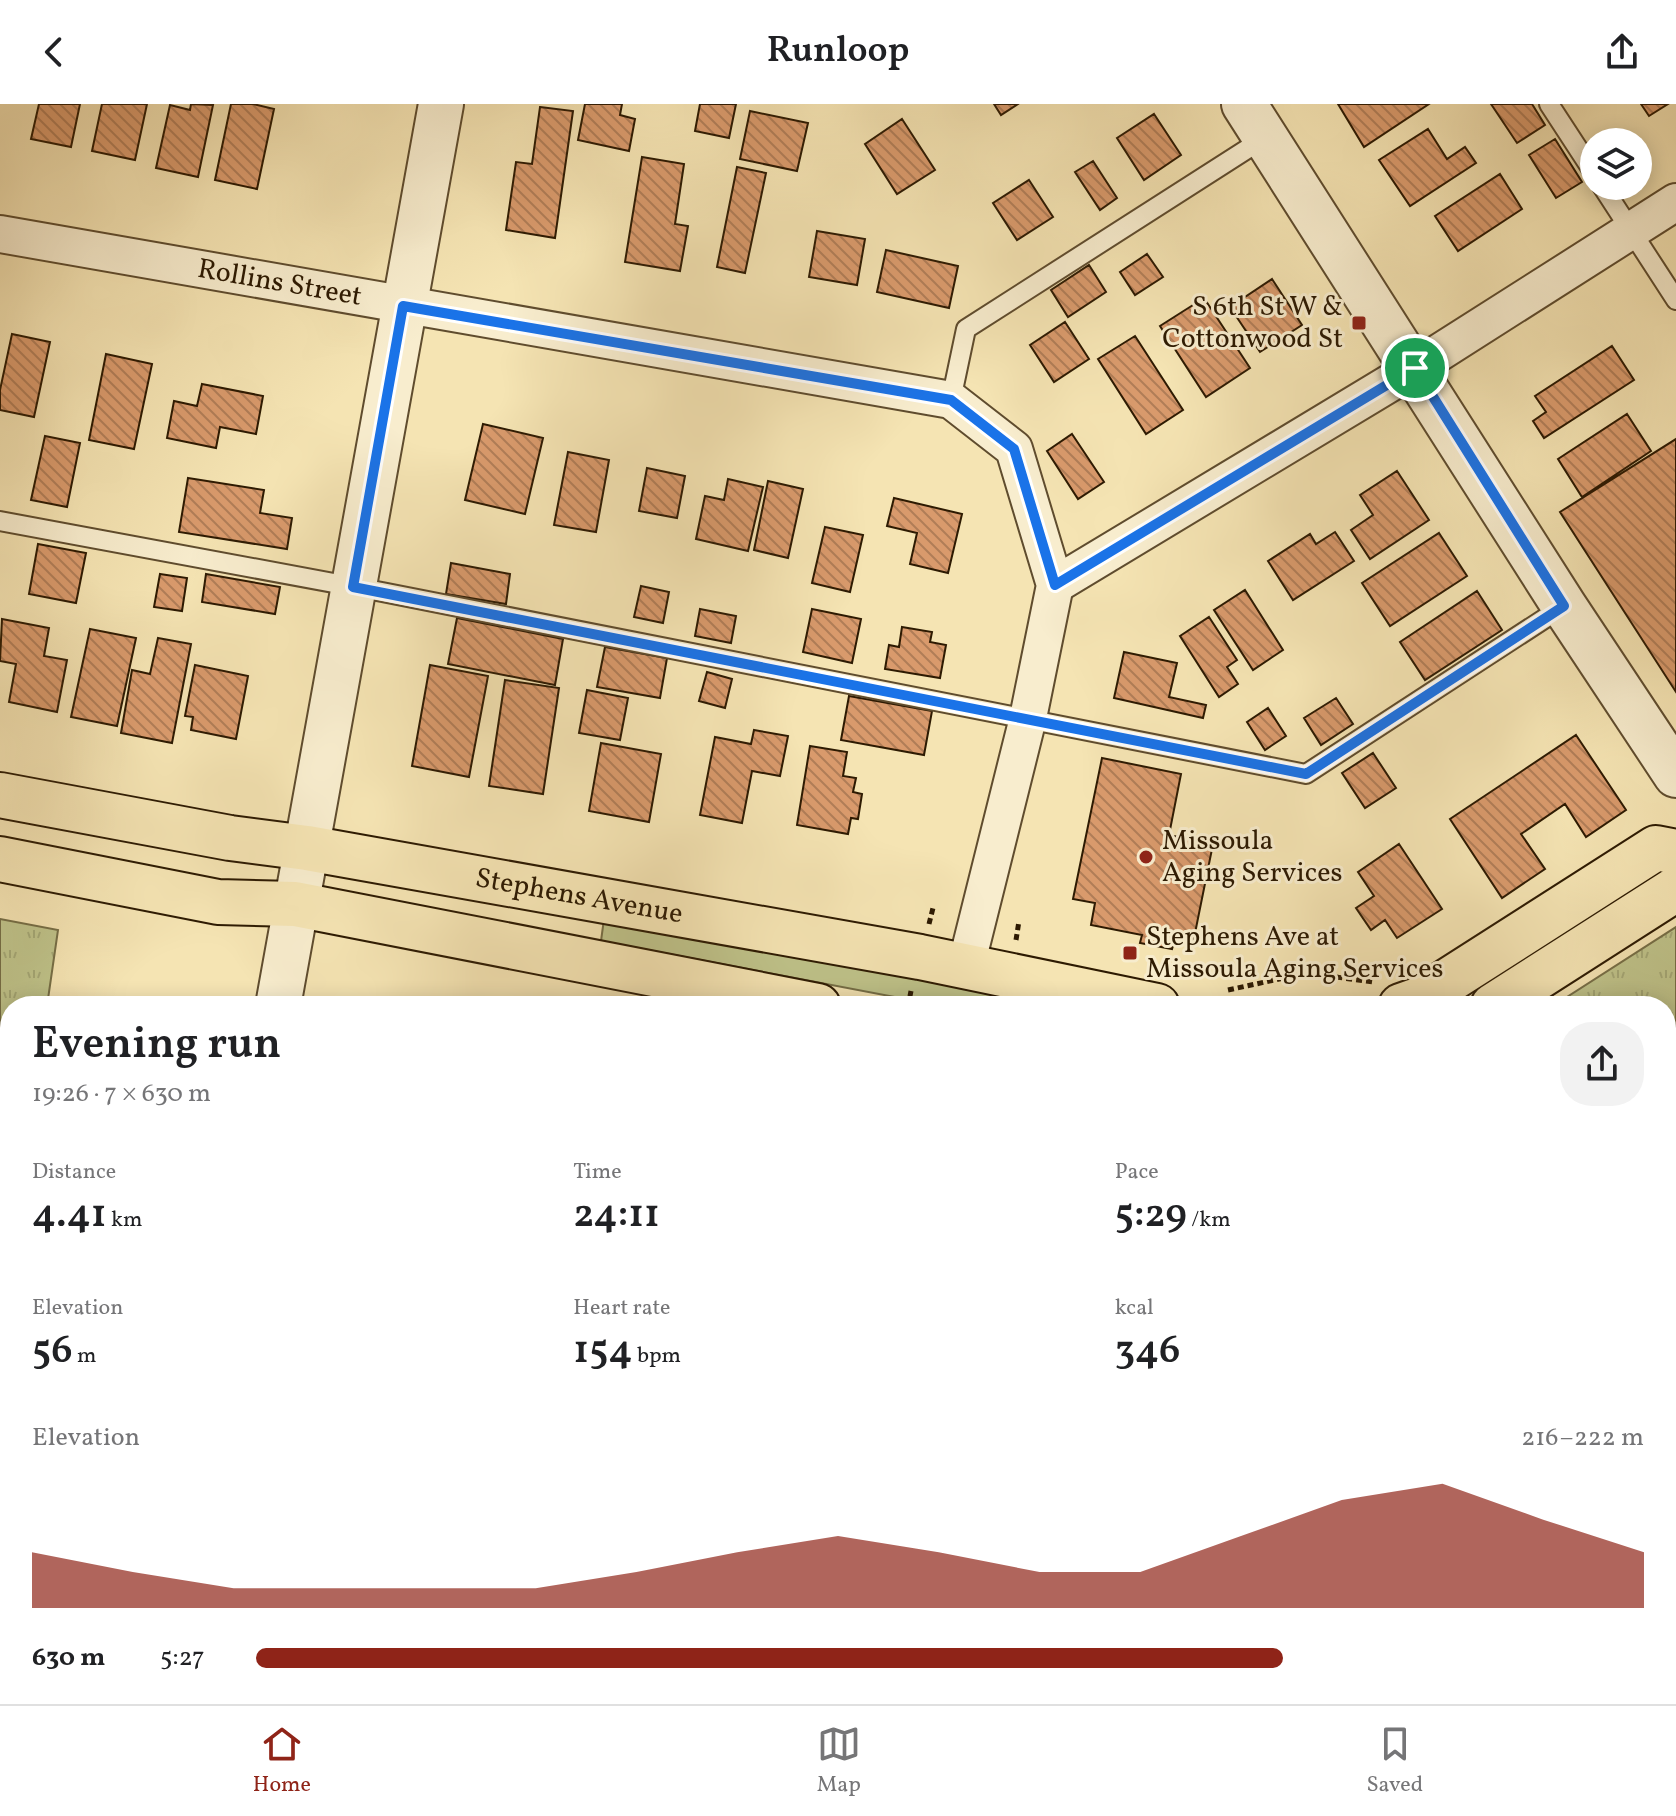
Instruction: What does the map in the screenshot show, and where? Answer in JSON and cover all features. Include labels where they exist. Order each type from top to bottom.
[{"type":"main road","name":"Stephens Avenue","points":[[0,795],[966,966],[1109,996]]},
{"type":"main road","points":[[1424,996],[1656,848],[1676,852]]},
{"type":"main road","points":[[0,859],[218,902],[295,904],[767,996]]},
{"type":"main road","points":[[1509,996],[1676,889]]},
{"type":"street","points":[[280,996],[441,104]]},
{"type":"street","points":[[1255,121],[1564,606],[1676,775]]},
{"type":"street","points":[[966,966],[1028,718],[1055,585],[1415,368],[1676,202]]},
{"type":"street","name":"Rollins Street","points":[[0,234],[951,400],[1014,449],[1055,585]]},
{"type":"lane","points":[[1549,104],[1580,152]]},
{"type":"lane","points":[[951,400],[966,329],[1255,121]]},
{"type":"lane","points":[[1611,200],[1676,300]]},
{"type":"lane","points":[[0,521],[1306,774],[1564,606]]},
{"type":"path","points":[[1228,990],[1293,976],[1321,975],[1389,994]]},
{"type":"green space","points":[[0,919],[58,930],[48,996],[0,996]]},
{"type":"green space","points":[[604,919],[1013,996],[890,996],[601,941]]},
{"type":"green space","points":[[1676,927],[1676,996],[1569,996]]},
{"type":"building","points":[[39,104],[80,104],[71,147],[31,139]]},
{"type":"building","points":[[102,104],[147,104],[135,160],[92,151]]},
{"type":"building","points":[[191,104],[213,105],[198,177],[156,168],[170,105],[190,110]]},
{"type":"building","points":[[231,104],[253,104],[274,109],[257,189],[215,180]]},
{"type":"building","points":[[585,104],[622,104],[620,115],[635,119],[629,151],[578,140]]},
{"type":"building","points":[[700,104],[736,104],[729,138],[695,131]]},
{"type":"building","points":[[994,104],[1018,104],[1001,115]]},
{"type":"building","points":[[1338,104],[1429,104],[1364,147]]},
{"type":"building","points":[[1491,104],[1532,104],[1545,125],[1517,143]]},
{"type":"building","points":[[1641,104],[1668,104],[1649,116]]},
{"type":"building","points":[[540,107],[573,111],[555,238],[506,230],[516,162],[532,164]]},
{"type":"building","points":[[750,111],[808,123],[797,171],[740,159]]},
{"type":"building","points":[[1154,114],[1181,155],[1144,180],[1117,138]]},
{"type":"building","points":[[902,119],[935,170],[897,194],[865,144]]},
{"type":"building","points":[[1428,129],[1447,159],[1465,147],[1476,163],[1410,206],[1379,160]]},
{"type":"building","points":[[1555,139],[1580,183],[1556,198],[1529,155]]},
{"type":"building","points":[[642,157],[684,164],[675,224],[688,226],[680,271],[625,262]]},
{"type":"building","points":[[1093,161],[1117,198],[1100,210],[1075,172]]},
{"type":"building","points":[[737,167],[766,173],[745,273],[717,267]]},
{"type":"building","points":[[1500,174],[1522,209],[1458,251],[1435,216]]},
{"type":"building","points":[[1029,180],[1053,217],[1017,240],[993,203]]},
{"type":"building","points":[[817,231],[865,239],[857,285],[809,277]]},
{"type":"building","points":[[886,250],[958,266],[949,308],[877,292]]},
{"type":"building","points":[[1147,254],[1163,277],[1135,295],[1120,272]]},
{"type":"building","points":[[1089,265],[1106,292],[1068,317],[1051,290]]},
{"type":"building","points":[[1272,279],[1302,325],[1260,352],[1230,307]]},
{"type":"building","points":[[1204,298],[1250,368],[1206,397],[1160,326]]},
{"type":"building","points":[[1065,322],[1089,359],[1054,382],[1030,345]]},
{"type":"building","points":[[12,334],[50,342],[34,417],[0,410],[0,390]]},
{"type":"building","points":[[1135,336],[1183,410],[1146,434],[1098,359]]},
{"type":"building","points":[[1612,346],[1634,380],[1544,438],[1533,421],[1546,412],[1535,396]]},
{"type":"building","points":[[106,354],[152,364],[134,449],[89,440]]},
{"type":"building","points":[[202,384],[263,396],[256,434],[220,427],[216,448],[167,438],[174,401],[197,406]]},
{"type":"building","points":[[1627,414],[1651,451],[1582,497],[1558,459]]},
{"type":"building","points":[[483,424],[543,438],[525,514],[465,500]]},
{"type":"building","points":[[1072,434],[1104,482],[1078,499],[1047,451]]},
{"type":"building","points":[[45,436],[80,443],[67,507],[31,500]]},
{"type":"building","points":[[1676,439],[1676,692],[1560,512]]},
{"type":"building","points":[[568,452],[609,460],[596,532],[554,525]]},
{"type":"building","points":[[647,468],[685,476],[677,518],[639,511]]},
{"type":"building","points":[[1397,471],[1429,520],[1370,559],[1351,530],[1373,515],[1360,495]]},
{"type":"building","points":[[188,478],[264,490],[260,513],[292,518],[287,549],[179,532]]},
{"type":"building","points":[[728,479],[763,487],[748,551],[696,539],[705,496],[724,500]]},
{"type":"building","points":[[768,481],[803,489],[788,558],[754,550]]},
{"type":"building","points":[[894,498],[962,514],[948,573],[910,564],[917,533],[887,526]]},
{"type":"building","points":[[825,527],[863,535],[850,592],[812,583]]},
{"type":"building","points":[[1335,532],[1354,561],[1293,600],[1268,561],[1310,534],[1316,544]]},
{"type":"building","points":[[1439,533],[1467,576],[1390,626],[1362,583]]},
{"type":"building","points":[[38,544],[86,553],[76,603],[29,594]]},
{"type":"building","points":[[451,563],[510,574],[506,604],[446,594]]},
{"type":"building","points":[[160,574],[187,578],[182,611],[154,607]]},
{"type":"building","points":[[206,574],[280,587],[275,614],[202,602]]},
{"type":"building","points":[[641,586],[669,592],[663,623],[634,617]]},
{"type":"building","points":[[1245,590],[1283,650],[1253,670],[1214,610]]},
{"type":"building","points":[[1477,591],[1502,630],[1425,680],[1400,642]]},
{"type":"building","points":[[700,609],[736,616],[731,643],[695,636]]},
{"type":"building","points":[[812,609],[861,619],[852,663],[803,652]]},
{"type":"building","points":[[1209,617],[1237,660],[1227,667],[1238,684],[1219,697],[1180,636]]},
{"type":"building","points":[[457,618],[563,639],[555,685],[448,664]]},
{"type":"building","points":[[2,619],[49,628],[44,656],[67,660],[57,712],[9,702],[16,664],[0,661]]},
{"type":"building","points":[[902,627],[932,632],[930,642],[946,645],[940,678],[885,669],[889,645],[899,647]]},
{"type":"building","points":[[90,629],[136,638],[117,726],[71,717]]},
{"type":"building","points":[[158,638],[191,644],[172,743],[121,733],[132,670],[150,674]]},
{"type":"building","points":[[605,647],[667,658],[660,698],[597,687]]},
{"type":"building","points":[[1124,652],[1177,663],[1169,697],[1206,705],[1203,718],[1114,698]]},
{"type":"building","points":[[195,665],[248,676],[236,739],[191,730],[193,717],[185,716]]},
{"type":"building","points":[[430,665],[488,676],[469,777],[412,766]]},
{"type":"building","points":[[707,672],[732,679],[725,708],[699,701]]},
{"type":"building","points":[[505,680],[559,688],[543,794],[489,786]]},
{"type":"building","points":[[587,690],[628,698],[620,740],[579,733]]},
{"type":"building","points":[[849,696],[932,711],[924,755],[841,740]]},
{"type":"building","points":[[1336,698],[1353,724],[1321,745],[1304,718]]},
{"type":"building","points":[[1268,708],[1286,736],[1265,750],[1247,722]]},
{"type":"building","points":[[754,730],[788,736],[780,776],[752,771],[742,823],[700,815],[715,737],[751,744]]},
{"type":"building","points":[[1576,735],[1626,810],[1586,837],[1565,804],[1521,834],[1545,869],[1502,898],[1450,819]]},
{"type":"building","points":[[601,743],[661,754],[649,822],[589,811]]},
{"type":"building","points":[[810,746],[847,752],[843,776],[856,778],[853,792],[862,794],[858,819],[851,818],[848,834],[797,825]]},
{"type":"building","points":[[1373,753],[1396,788],[1365,808],[1342,773]]},
{"type":"building","name":"Missoula Aging Services","points":[[1102,758],[1181,774],[1169,835],[1213,844],[1193,943],[1175,939],[1172,949],[1140,943],[1142,935],[1091,925],[1095,903],[1073,899]]},
{"type":"building","points":[[1399,844],[1442,909],[1397,938],[1385,920],[1371,930],[1356,908],[1374,896],[1358,872]]},
{"type":"place","name":"S 6th St W & Cottonwood St","points":[[1359,323]]},
{"type":"place","name":"Missoula Aging Services","points":[[1146,857]]},
{"type":"place","name":"Stephens Ave at Missoula Aging Services","points":[[1130,953]]},
{"type":"route","points":[[403,306],[951,400],[1014,449],[1055,585],[1415,368],[1564,606],[1306,774],[353,587],[403,306]]}]
